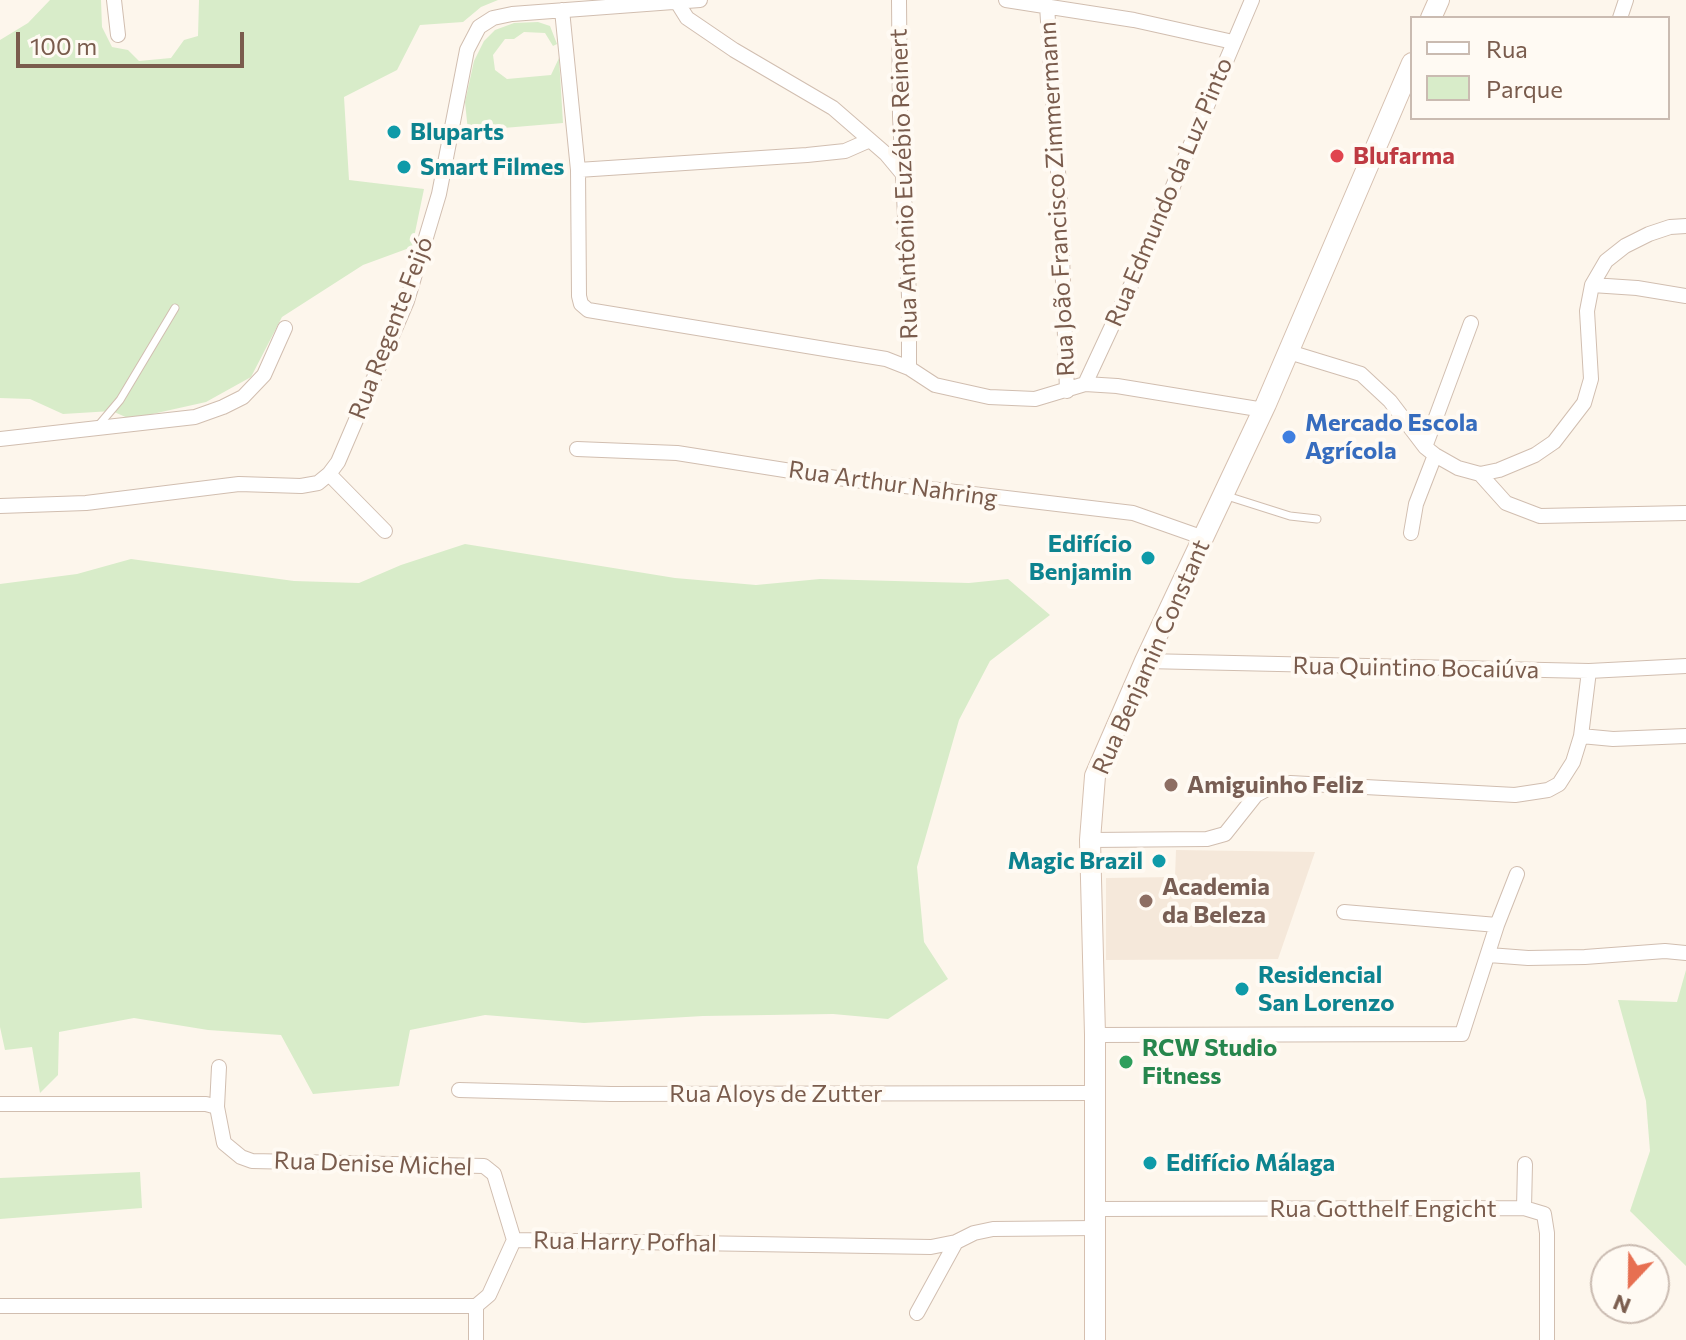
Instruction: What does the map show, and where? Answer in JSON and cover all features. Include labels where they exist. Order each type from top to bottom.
[{"type":"main road","name":"Rua Benjamin Constant","points":[[1095,1340],[1095,1035],[1090,840],[1095,776],[1145,661],[1264,410],[1402,106],[1410,72]]},
{"type":"street","points":[[114,0],[118,35]]},
{"type":"street","name":"Rua Regente Feijó","points":[[329,474],[338,462],[407,301],[439,194],[467,50],[479,27],[493,18],[700,0]]},
{"type":"street","name":"Rua Antônio Euzébio Reinert","points":[[899,0],[901,172],[909,296],[909,368]]},
{"type":"street","points":[[1006,0],[1134,20],[1233,42]]},
{"type":"street","name":"Rua Edmundo da Luz Pinto","points":[[1085,384],[1132,283],[1252,0]]},
{"type":"street","points":[[677,2],[687,18],[734,50],[833,108],[901,172]]},
{"type":"street","name":"Rua João Francisco Zimmermann","points":[[1047,6],[1060,201],[1067,391]]},
{"type":"street","points":[[562,10],[578,170],[581,304],[588,310],[886,359],[909,368],[935,385],[989,397],[1035,399],[1085,384],[1117,386],[1264,410]]},
{"type":"street","points":[[578,170],[807,155],[845,151],[870,140]]},
{"type":"street","points":[[1289,352],[1361,374],[1390,401],[1430,451],[1458,468],[1480,474],[1516,464],[1554,442],[1584,403],[1591,379],[1587,323],[1592,285],[1606,261],[1625,246],[1649,234],[1670,227],[1686,226]]},
{"type":"street","points":[[1592,285],[1686,296]]},
{"type":"street","points":[[1411,533],[1430,451],[1471,323]]},
{"type":"street","points":[[0,439],[195,417],[243,397],[264,375],[285,328]]},
{"type":"street","name":"Rua Arthur Nahring","points":[[577,449],[677,453],[829,477],[1133,513],[1204,538]]},
{"type":"street","points":[[0,506],[86,503],[239,484],[301,486],[318,483],[329,474],[385,531]]},
{"type":"street","points":[[1480,474],[1506,503],[1540,516],[1686,513]]},
{"type":"street","name":"Rua Quintino Bocaiúva","points":[[1145,661],[1589,671],[1686,666]]},
{"type":"street","points":[[1090,840],[1207,839],[1225,834],[1256,795],[1290,783],[1515,795],[1548,790],[1559,784],[1573,762],[1581,736],[1589,671]]},
{"type":"street","points":[[1581,736],[1613,739],[1686,736]]},
{"type":"street","points":[[1095,1035],[1462,1034],[1517,874]]},
{"type":"street","points":[[1344,912],[1497,925]]},
{"type":"street","points":[[1489,955],[1528,958],[1665,951],[1686,953]]},
{"type":"street","name":"Rua Denise Michel","points":[[219,1067],[217,1107],[224,1143],[241,1157],[252,1161],[484,1166],[494,1174],[514,1240]]},
{"type":"street","name":"Rua Aloys de Zutter","points":[[459,1090],[611,1094],[1094,1093]]},
{"type":"street","points":[[0,1104],[194,1103],[217,1107]]},
{"type":"street","points":[[1524,1208],[1525,1164]]},
{"type":"street","name":"Rua Gotthelf Engicht","points":[[1095,1219],[1524,1208],[1544,1214],[1546,1223],[1547,1340]]},
{"type":"street","name":"Rua Harry Pofhal","points":[[476,1306],[489,1295],[514,1240],[931,1247],[993,1229],[1095,1219]]},
{"type":"street","points":[[917,1313],[956,1242]]},
{"type":"street","points":[[0,1306],[476,1306],[476,1340]]},
{"type":"lane","points":[[96,428],[120,400],[175,308]]},
{"type":"lane","points":[[1224,495],[1290,516],[1317,519]]},
{"type":"shaded area","points":[[1176,850],[1315,852],[1278,959],[1106,960],[1106,878],[1175,877]]},
{"type":"green space","points":[[50,0],[101,0],[102,27],[112,47],[128,50],[139,61],[171,58],[184,40],[198,36],[199,0],[498,0],[481,7],[463,22],[420,25],[397,70],[344,97],[349,180],[424,189],[412,247],[363,265],[282,317],[251,377],[206,402],[130,419],[112,411],[63,414],[30,399],[0,398],[0,40],[28,23]]},
{"type":"green space","points":[[538,22],[550,26],[557,44],[553,46],[545,33],[524,32],[514,39],[505,39],[493,55],[495,70],[507,79],[551,75],[559,58],[563,123],[468,131],[465,102],[474,61],[484,41],[495,30],[514,23]]},
{"type":"green space","points":[[465,544],[675,578],[756,585],[820,579],[969,583],[1008,579],[1050,615],[990,661],[959,720],[917,867],[924,942],[948,979],[888,1019],[833,1014],[703,1016],[584,1023],[485,1015],[410,1030],[399,1086],[313,1094],[281,1035],[208,1030],[134,1018],[59,1032],[58,1075],[40,1093],[32,1047],[5,1050],[0,1027],[0,584],[77,574],[131,559],[294,581],[359,583]]},
{"type":"green space","points":[[1686,970],[1686,1266],[1670,1250],[1670,1244],[1664,1244],[1630,1211],[1650,1151],[1646,1101],[1618,1000],[1677,1002]]},
{"type":"green space","points":[[140,1172],[142,1208],[0,1219],[0,1178]]},
{"type":"place","name":"Bluparts","points":[[394,132]]},
{"type":"place","name":"Blufarma","points":[[1337,156]]},
{"type":"place","name":"Smart Filmes","points":[[404,167]]},
{"type":"place","name":"Mercado Escola Agrícola","points":[[1289,437]]},
{"type":"place","name":"Edifício Benjamin","points":[[1148,558]]},
{"type":"place","name":"Amiguinho Feliz","points":[[1171,785]]},
{"type":"place","name":"Magic Brazil","points":[[1159,861]]},
{"type":"place","name":"Academia da Beleza","points":[[1146,901]]},
{"type":"place","name":"Residencial San Lorenzo","points":[[1242,989]]},
{"type":"place","name":"RCW Studio Fitness","points":[[1126,1062]]},
{"type":"place","name":"Edifício Málaga","points":[[1150,1163]]}]
